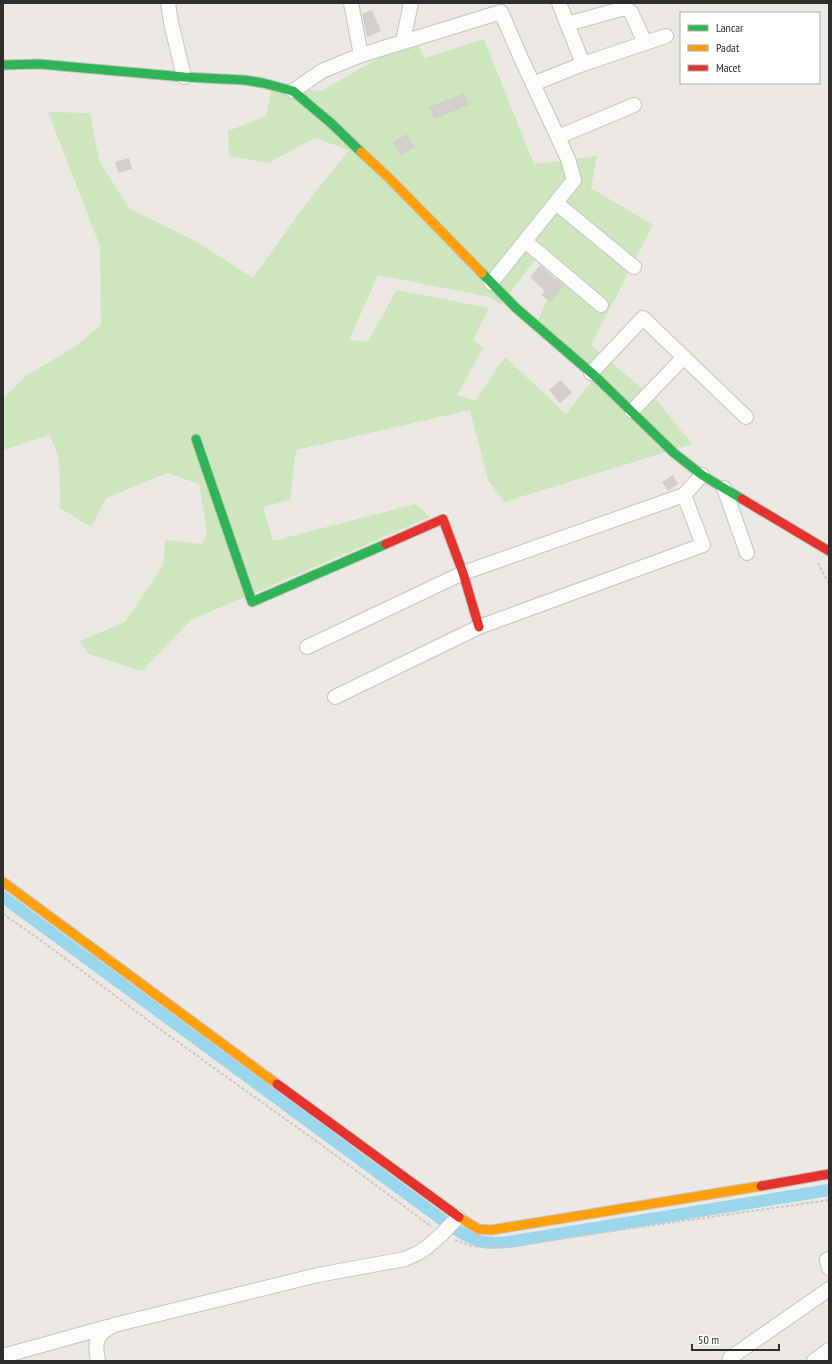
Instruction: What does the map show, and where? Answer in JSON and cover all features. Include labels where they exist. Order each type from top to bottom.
[{"type":"street","points":[[168,3],[171,23],[184,77]]},
{"type":"street","points":[[351,3],[361,55]]},
{"type":"street","points":[[403,41],[411,3]]},
{"type":"street","points":[[559,3],[583,64]]},
{"type":"street","points":[[567,24],[625,8],[631,12],[645,43]]},
{"type":"street","points":[[293,91],[322,71],[361,55],[501,12],[568,158],[574,180],[491,283]]},
{"type":"street","points":[[533,84],[583,64],[666,36]]},
{"type":"street","points":[[3,65],[39,64],[184,77],[244,80],[263,83],[293,91],[332,124],[390,179],[516,308],[591,373],[632,411],[668,448],[702,475],[829,551]]},
{"type":"street","points":[[558,137],[634,105]]},
{"type":"street","points":[[556,203],[634,267]]},
{"type":"street","points":[[525,241],[601,305]]},
{"type":"street","points":[[591,373],[643,318],[746,417]]},
{"type":"street","points":[[632,411],[684,357]]},
{"type":"street","points":[[196,439],[252,602],[443,519],[463,572],[479,627]]},
{"type":"street","points":[[307,647],[463,572],[684,495],[702,475]]},
{"type":"street","points":[[724,488],[747,553]]},
{"type":"street","points":[[335,697],[479,627],[703,546],[684,495]]},
{"type":"street","points":[[3,882],[449,1227],[496,1229],[829,1174]]},
{"type":"street","points":[[3,1356],[114,1325],[318,1275],[404,1259],[423,1250],[449,1227]]},
{"type":"street","points":[[829,1259],[827,1260],[829,1268]]},
{"type":"street","points":[[730,1358],[829,1289]]},
{"type":"street","points":[[98,1361],[95,1348],[97,1339],[106,1329],[114,1325]]},
{"type":"street","points":[[814,1361],[829,1350]]},
{"type":"path","points":[[3,914],[327,1149],[449,1227],[471,1246],[501,1247],[829,1200]]},
{"type":"green space","points":[[414,38],[425,58],[484,39],[534,164],[597,156],[591,188],[653,225],[591,345],[658,402],[692,444],[504,502],[488,480],[470,410],[296,450],[290,500],[263,507],[273,541],[415,504],[430,517],[192,619],[142,671],[89,654],[79,641],[125,622],[163,565],[165,540],[202,544],[207,532],[199,484],[168,473],[106,498],[91,527],[60,508],[59,459],[50,435],[3,450],[3,399],[26,376],[76,346],[101,325],[100,246],[48,112],[90,113],[99,161],[130,209],[197,242],[253,278],[305,205],[349,150],[315,138],[268,163],[229,156],[228,131],[266,116],[272,86],[321,91]],"holes":[[[542,250],[562,265],[536,325],[596,376],[566,414],[505,357],[475,401],[457,395],[483,348],[473,340],[489,308],[397,290],[367,342],[349,340],[378,275],[490,297],[501,305]]]},
{"type":"building","points":[[372,10],[381,31],[367,37],[362,14]]},
{"type":"building","points":[[464,93],[469,105],[434,119],[429,107]]},
{"type":"building","points":[[407,134],[415,147],[400,155],[393,142]]},
{"type":"building","points":[[129,158],[132,169],[118,173],[115,162]]},
{"type":"building","points":[[540,265],[564,286],[550,302],[541,295],[545,291],[530,277]]},
{"type":"building","points":[[561,380],[572,393],[560,403],[549,390]]},
{"type":"building","points":[[673,475],[678,484],[668,491],[662,482]]},
{"type":"waterway","points":[[3,897],[448,1224],[472,1239],[487,1243],[515,1241],[829,1190]]},
{"type":"traffic: fast","points":[[3,65],[39,64],[184,77],[244,80],[263,83],[293,91],[332,124],[361,152]]},
{"type":"traffic: fast","points":[[482,273],[516,308],[596,377],[674,453],[702,475],[742,499]]},
{"type":"traffic: fast","points":[[196,439],[252,602],[386,544]]},
{"type":"traffic: slow","points":[[361,152],[390,179],[482,273]]},
{"type":"traffic: slow","points":[[3,882],[277,1084]]},
{"type":"traffic: slow","points":[[459,1217],[478,1229],[491,1230],[761,1186]]},
{"type":"traffic: jam","points":[[742,499],[829,551]]},
{"type":"traffic: jam","points":[[386,544],[443,519],[463,573],[479,627]]},
{"type":"traffic: jam","points":[[277,1084],[459,1217]]},
{"type":"traffic: jam","points":[[761,1186],[829,1174]]}]
